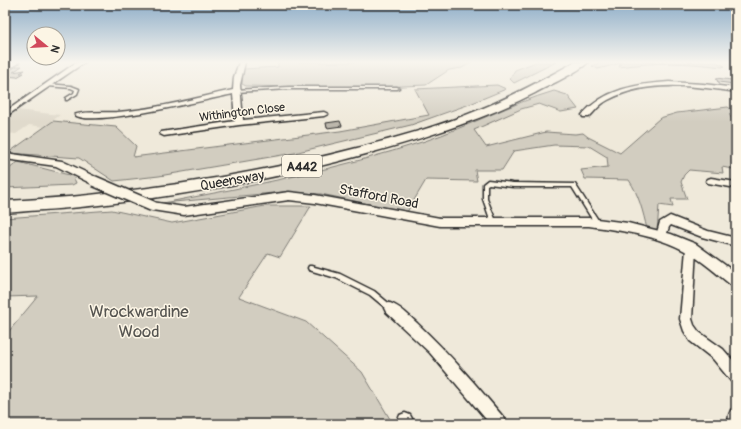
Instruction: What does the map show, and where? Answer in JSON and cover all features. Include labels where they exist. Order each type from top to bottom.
[{"type":"highway","name":"Queensway","points":[[5,197],[132,187],[206,177],[328,152],[382,138],[446,118],[493,100],[528,82]]},
{"type":"highway","name":"Queensway","points":[[5,208],[112,198],[202,185],[328,161],[469,118],[524,94],[546,82]]},
{"type":"street","points":[[5,115],[52,82]]},
{"type":"street","points":[[237,82],[239,123]]},
{"type":"street","points":[[586,115],[604,100],[621,92],[643,86],[681,84],[736,90]]},
{"type":"street","points":[[79,115],[100,116],[141,112],[236,91]]},
{"type":"street","name":"Withington Close","points":[[164,134],[239,123],[324,114]]},
{"type":"street","name":"Stafford Road","points":[[5,156],[58,163],[94,181],[152,206],[184,211],[289,196],[315,199],[440,222],[493,221],[597,223],[661,236],[691,248],[736,281]]},
{"type":"street","points":[[711,181],[731,181]]},
{"type":"street","points":[[661,236],[664,225],[670,220],[706,234],[736,242]]},
{"type":"street","points":[[691,248],[686,319],[689,329],[694,336],[718,354],[729,365],[736,376]]},
{"type":"street","points":[[399,311],[448,361],[500,424]]},
{"type":"street","points":[[736,415],[736,424]]},
{"type":"lane","points":[[48,85],[77,89],[76,93],[67,99]]},
{"type":"lane","points":[[236,91],[290,88],[397,88]]},
{"type":"lane","points":[[493,221],[484,195],[485,184],[488,182],[513,185],[573,185],[597,223]]},
{"type":"lane","points":[[311,268],[338,276],[372,293],[399,311]]},
{"type":"shaded area","points":[[17,110],[60,115],[44,127],[29,125],[16,134],[5,133],[5,125],[9,122],[5,121],[5,118]]},
{"type":"green space","points":[[242,82],[431,82],[426,85],[357,88],[246,86],[242,84]]},
{"type":"green space","points":[[497,85],[506,89],[470,104],[411,125],[294,153],[159,176],[114,181],[79,158],[8,153],[53,121],[116,127],[136,146],[133,157],[340,131],[429,115],[415,89]]},
{"type":"green space","points":[[554,91],[567,95],[578,109],[561,112],[539,104],[521,109],[474,130],[486,147],[546,132],[575,134],[583,133],[620,153],[660,118],[677,113],[728,107],[736,113],[729,114],[736,127],[736,164],[734,163],[732,169],[722,167],[723,173],[689,170],[684,175],[681,182],[687,199],[671,199],[673,207],[659,205],[657,232],[647,229],[638,198],[629,180],[585,179],[581,170],[608,167],[607,157],[589,146],[554,145],[514,151],[502,170],[475,170],[477,181],[426,180],[407,212],[321,194],[284,192],[163,203],[295,176],[393,151],[425,141],[521,102]]},
{"type":"green space","points":[[18,162],[73,176],[76,183],[72,185],[5,188],[5,172]]},
{"type":"green space","name":"Wrockwardine Wood","points":[[265,206],[311,206],[280,257],[268,253],[239,297],[306,322],[362,372],[393,424],[5,424],[5,336],[38,296],[5,297],[5,218],[112,210],[172,223]]},
{"type":"building","points":[[718,82],[734,82],[735,84]]},
{"type":"building","points":[[340,121],[342,126],[327,128],[326,123]]}]
